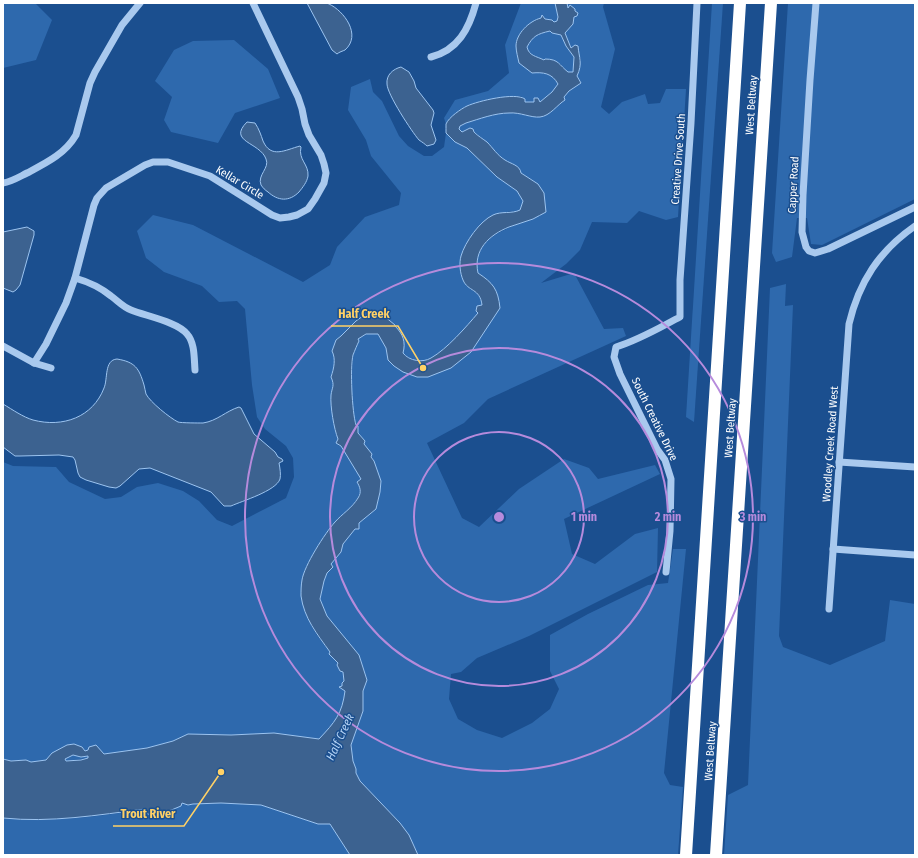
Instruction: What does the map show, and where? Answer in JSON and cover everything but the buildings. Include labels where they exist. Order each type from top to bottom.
[{"type":"highway","name":"West Beltway","points":[[686,855],[740,3]]},
{"type":"highway","name":"West Beltway","points":[[716,855],[771,3]]},
{"type":"street","points":[[3,183],[12,181],[52,160],[72,142],[76,135],[94,72],[122,25],[140,3]]},
{"type":"street","name":"Kellar Circle","points":[[34,363],[58,321],[66,303],[75,278],[97,198],[106,188],[145,165],[152,162],[168,162],[210,176],[272,215],[280,218],[297,215],[308,209],[315,199],[324,183],[326,173],[324,164],[304,124],[298,97],[253,3]]},
{"type":"street","points":[[431,57],[442,54],[459,40],[472,18],[476,3]]},
{"type":"street","name":"Creative Drive South","points":[[680,317],[680,280],[698,3]]},
{"type":"street","name":"Capper Road","points":[[816,3],[803,195],[802,232],[806,247],[809,251],[815,253],[828,250],[915,207]]},
{"type":"street","name":"Woodley Creek Road West","points":[[829,609],[849,324],[856,298],[863,282],[883,254],[896,241],[915,226]]},
{"type":"street","points":[[75,278],[89,282],[101,288],[129,310],[182,329],[191,339],[193,345],[195,370]]},
{"type":"street","name":"South Creative Drive","points":[[666,572],[670,530],[671,479],[664,460],[657,449],[614,358],[616,347],[658,330],[680,317]]},
{"type":"street","points":[[3,346],[34,363],[51,368]]},
{"type":"street","points":[[839,462],[915,467]]},
{"type":"street","points":[[833,549],[915,555]]},
{"type":"shaded area","points":[[3,3],[35,3],[52,20],[36,60],[3,68]]},
{"type":"shaded area","points":[[521,3],[555,3],[558,17],[557,21],[554,23],[552,20],[545,19],[542,16],[522,30],[532,73],[550,75],[558,84],[552,92],[540,102],[534,98],[534,102],[524,102],[521,96],[508,96],[467,106],[454,115],[446,124],[444,118],[455,100],[488,91],[509,73],[505,45]]},
{"type":"shaded area","points":[[567,3],[604,3],[603,7],[615,49],[601,107],[609,114],[622,102],[645,94],[648,104],[660,103],[666,89],[686,89],[678,217],[666,220],[639,211],[627,223],[592,222],[580,250],[566,264],[541,283],[574,273],[604,329],[623,328],[626,336],[488,399],[464,423],[427,443],[462,518],[479,527],[519,489],[564,459],[589,468],[598,479],[655,465],[660,474],[564,519],[572,554],[595,564],[635,534],[658,528],[657,572],[529,636],[477,658],[461,672],[451,674],[449,699],[458,719],[477,730],[502,738],[532,723],[550,709],[559,689],[550,671],[550,635],[588,614],[648,585],[668,583],[673,549],[686,549],[664,773],[670,785],[683,787],[678,855],[418,855],[409,835],[400,823],[360,781],[356,773],[351,745],[363,711],[363,691],[367,679],[359,655],[327,616],[320,599],[327,573],[333,567],[331,564],[341,552],[343,544],[359,523],[376,509],[380,492],[374,461],[364,444],[365,441],[358,433],[358,426],[355,422],[352,394],[353,356],[359,341],[358,339],[367,334],[378,334],[386,348],[388,360],[417,377],[500,308],[487,280],[478,273],[477,261],[480,251],[485,243],[502,231],[532,219],[538,184],[521,173],[518,167],[506,161],[494,152],[487,143],[470,128],[462,132],[459,129],[460,126],[466,123],[487,116],[504,113],[517,113],[536,117],[547,115],[565,100],[564,97],[569,91],[581,83],[577,76],[581,59],[578,55],[578,46],[571,48],[565,33],[574,11],[568,8]]},
{"type":"shaded area","points":[[712,3],[723,3],[694,422],[686,417]]},
{"type":"shaded area","points":[[788,3],[915,3],[915,199],[822,245],[811,244],[807,218],[797,218],[792,257],[776,262],[772,253]]},
{"type":"shaded area","points":[[550,31],[561,35],[566,46],[574,57],[573,72],[568,73],[559,63],[537,58],[529,52],[527,47],[533,38],[539,34]]},
{"type":"shaded area","points":[[234,40],[268,69],[280,98],[235,113],[218,143],[171,132],[164,120],[172,97],[155,81],[174,50],[193,41]]},
{"type":"shaded area","points":[[370,79],[373,92],[382,101],[399,136],[408,146],[424,156],[432,156],[444,147],[446,133],[455,142],[467,148],[497,177],[517,191],[523,201],[520,210],[516,212],[509,211],[476,229],[470,289],[479,295],[482,305],[476,311],[479,313],[450,343],[437,354],[428,360],[416,360],[406,355],[403,353],[401,332],[384,316],[374,313],[363,316],[356,321],[336,340],[332,351],[334,364],[331,377],[334,383],[335,431],[338,439],[338,445],[341,446],[360,477],[361,487],[360,493],[354,504],[331,526],[321,541],[306,567],[302,580],[309,619],[312,627],[330,652],[329,654],[341,668],[344,677],[342,686],[340,687],[346,691],[336,721],[320,739],[274,733],[231,735],[188,734],[173,741],[147,748],[104,754],[85,751],[82,747],[77,746],[52,753],[46,760],[31,762],[26,760],[11,761],[3,759],[3,462],[13,466],[56,467],[69,482],[105,499],[121,497],[137,487],[158,483],[183,491],[199,501],[217,520],[232,526],[286,498],[294,477],[293,458],[286,446],[265,429],[257,417],[252,385],[245,309],[237,301],[219,302],[202,286],[164,272],[146,258],[137,231],[153,215],[193,225],[303,282],[330,265],[337,247],[365,217],[399,205],[401,193],[371,156],[366,140],[348,110],[351,87]]},
{"type":"shaded area","points":[[786,284],[785,306],[793,305],[779,636],[783,647],[830,665],[885,641],[890,600],[915,604],[915,855],[724,855],[728,795],[748,785],[770,288]]},
{"type":"shaded area","points":[[73,755],[81,757],[88,756],[88,758],[66,761],[65,759]]},
{"type":"shaded area","points":[[182,802],[188,805],[221,803],[261,805],[318,824],[330,824],[350,855],[3,855],[3,818],[47,820],[93,816]]},
{"type":"water","points":[[307,3],[327,3],[335,7],[345,18],[349,24],[352,37],[350,44],[345,50],[337,54],[332,50]]},
{"type":"water","points":[[555,3],[567,3],[568,8],[570,5],[578,13],[577,16],[574,17],[573,24],[565,33],[571,48],[575,45],[578,46],[580,64],[577,76],[581,83],[569,91],[564,97],[565,100],[544,116],[537,117],[517,113],[504,113],[487,116],[466,123],[460,126],[459,129],[462,132],[470,128],[473,129],[474,132],[487,142],[500,156],[517,166],[521,173],[538,184],[544,193],[546,212],[533,219],[509,227],[495,234],[480,250],[477,265],[478,273],[494,287],[498,296],[500,308],[471,352],[451,368],[428,377],[417,377],[403,372],[394,366],[388,360],[386,348],[378,334],[366,334],[358,339],[359,341],[353,355],[352,379],[356,425],[358,426],[358,433],[365,441],[364,444],[372,454],[371,457],[374,461],[381,481],[380,492],[376,509],[359,523],[359,529],[355,529],[343,544],[341,552],[331,564],[333,567],[327,573],[320,599],[327,616],[359,655],[367,680],[363,691],[363,711],[351,745],[356,773],[360,781],[400,823],[409,835],[418,855],[350,855],[330,824],[318,824],[261,805],[221,803],[188,805],[182,803],[181,806],[157,816],[149,815],[145,809],[56,819],[38,820],[3,818],[3,759],[11,761],[26,760],[31,762],[46,760],[52,753],[67,745],[74,744],[82,747],[85,751],[88,750],[89,747],[96,745],[104,754],[147,748],[173,741],[188,734],[231,735],[274,733],[319,739],[337,717],[344,699],[345,691],[339,687],[342,686],[344,681],[343,672],[340,671],[337,665],[338,663],[329,654],[330,652],[308,619],[301,596],[301,584],[304,574],[316,550],[335,522],[356,502],[360,492],[357,482],[361,479],[341,446],[336,443],[338,439],[331,400],[333,385],[331,377],[334,367],[332,351],[336,340],[356,321],[363,316],[374,313],[384,316],[395,325],[403,338],[403,353],[406,356],[420,361],[428,360],[450,343],[478,313],[476,311],[477,306],[482,305],[481,300],[476,293],[465,284],[461,274],[460,262],[463,250],[469,238],[483,222],[496,214],[520,210],[523,201],[517,191],[497,177],[467,148],[455,142],[446,133],[446,124],[452,116],[462,109],[479,102],[513,96],[525,99],[525,102],[534,102],[534,98],[538,98],[540,102],[552,92],[558,84],[556,80],[547,74],[532,73],[519,63],[516,46],[518,37],[524,29],[532,22],[541,18],[542,15],[545,19],[552,20],[554,22],[557,21],[558,17]],"holes":[[[550,31],[561,35],[566,46],[574,57],[573,72],[568,72],[553,60],[544,60],[529,52],[527,47],[531,40],[539,34]],[[73,755],[81,757],[88,756],[88,758],[66,761],[65,759]]]},
{"type":"water","points":[[401,67],[409,72],[416,88],[433,110],[434,113],[431,125],[436,140],[434,144],[427,146],[419,140],[395,104],[388,89],[387,81],[389,75],[395,69]]},
{"type":"water","points":[[247,122],[255,123],[266,147],[274,152],[301,147],[300,151],[307,168],[308,176],[299,192],[295,195],[287,199],[280,199],[265,190],[261,185],[260,181],[267,162],[263,153],[247,142],[241,134],[242,129]]},
{"type":"water","points":[[27,227],[34,231],[34,235],[20,285],[13,292],[3,288],[3,232]]},
{"type":"water","points":[[117,359],[132,364],[138,370],[148,397],[160,410],[178,422],[208,422],[234,409],[239,407],[241,408],[254,434],[283,461],[279,463],[280,479],[277,483],[272,488],[258,495],[231,506],[224,506],[211,492],[150,468],[139,469],[116,488],[109,487],[80,477],[73,457],[59,455],[15,456],[3,447],[3,404],[33,420],[55,422],[76,418],[85,413],[99,398],[104,388],[108,366],[113,360]]},
{"type":"place","name":"Half Creek","points":[[423,368]]},
{"type":"place","name":"Trout River","points":[[221,772]]}]
